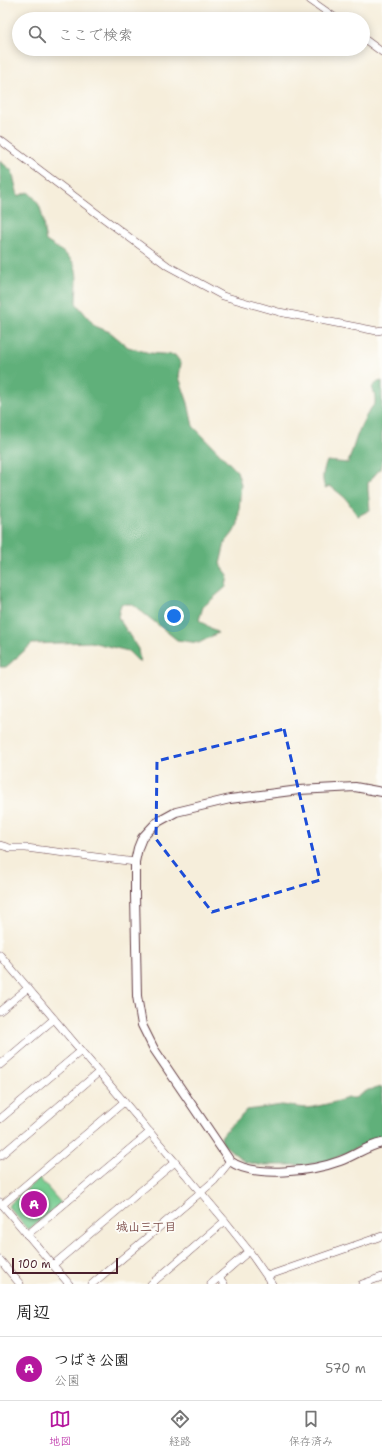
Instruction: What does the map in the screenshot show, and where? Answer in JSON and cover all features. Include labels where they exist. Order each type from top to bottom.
[{"type":"street","points":[[310,0],[327,12]]},
{"type":"street","points":[[370,43],[382,52]]},
{"type":"street","points":[[0,140],[168,266],[223,296],[279,312],[377,331],[382,330]]},
{"type":"street","points":[[382,792],[355,787],[299,790],[230,799],[176,812],[156,823],[142,838],[138,848],[136,862],[137,996],[142,1025],[154,1049],[230,1161],[236,1166],[262,1172],[279,1172],[316,1168],[342,1160],[382,1143]]},
{"type":"street","points":[[0,845],[10,848],[26,848],[136,862]]},
{"type":"street","points":[[1,957],[201,1192],[249,1251],[272,1284]]},
{"type":"street","points":[[0,1012],[28,988]]},
{"type":"street","points":[[0,1065],[54,1019]]},
{"type":"street","points":[[0,1119],[81,1051]]},
{"type":"street","points":[[0,1156],[99,1072]]},
{"type":"street","points":[[69,1284],[1,1204],[124,1102]]},
{"type":"street","points":[[27,1235],[150,1132]]},
{"type":"street","points":[[92,1284],[214,1181],[230,1161]]},
{"type":"street","points":[[53,1265],[175,1162]]},
{"type":"street","points":[[151,1284],[225,1221]]},
{"type":"street","points":[[267,1276],[382,1236]]},
{"type":"street","points":[[211,1284],[249,1251]]},
{"type":"street","points":[[0,1260],[20,1284]]},
{"type":"street","points":[[219,1277],[224,1284]]},
{"type":"street","points":[[362,1284],[382,1277]]},
{"type":"highlighted area","points":[[284,729],[320,880],[212,912],[156,839],[157,761]]},
{"type":"green space","points":[[0,161],[12,171],[18,196],[28,192],[38,203],[42,214],[46,241],[65,254],[74,265],[77,280],[76,303],[95,326],[110,332],[128,347],[150,353],[175,355],[181,363],[179,377],[188,403],[193,426],[237,471],[241,484],[238,524],[225,543],[220,564],[228,575],[226,587],[203,607],[199,620],[218,633],[199,643],[177,640],[132,604],[121,604],[118,617],[138,649],[140,663],[128,651],[91,642],[32,644],[6,667],[0,667]]},
{"type":"green space","points":[[382,381],[382,460],[380,469],[368,483],[370,510],[358,516],[342,495],[330,486],[325,488],[323,481],[324,471],[327,461],[348,463],[365,418],[375,403],[375,396],[372,387],[378,382]]},
{"type":"green space","points":[[382,1087],[382,1138],[376,1139],[329,1161],[306,1165],[259,1165],[245,1162],[223,1144],[221,1137],[227,1129],[247,1110],[282,1105],[306,1108],[314,1107],[348,1098],[355,1098],[368,1090]]},
{"type":"green space","points":[[39,1178],[61,1203],[28,1230],[8,1206]]},
{"type":"place","name":"つばき公園","points":[[34,1204]]},
{"type":"district","name":"城山三丁目","points":[[146,1227]]}]
